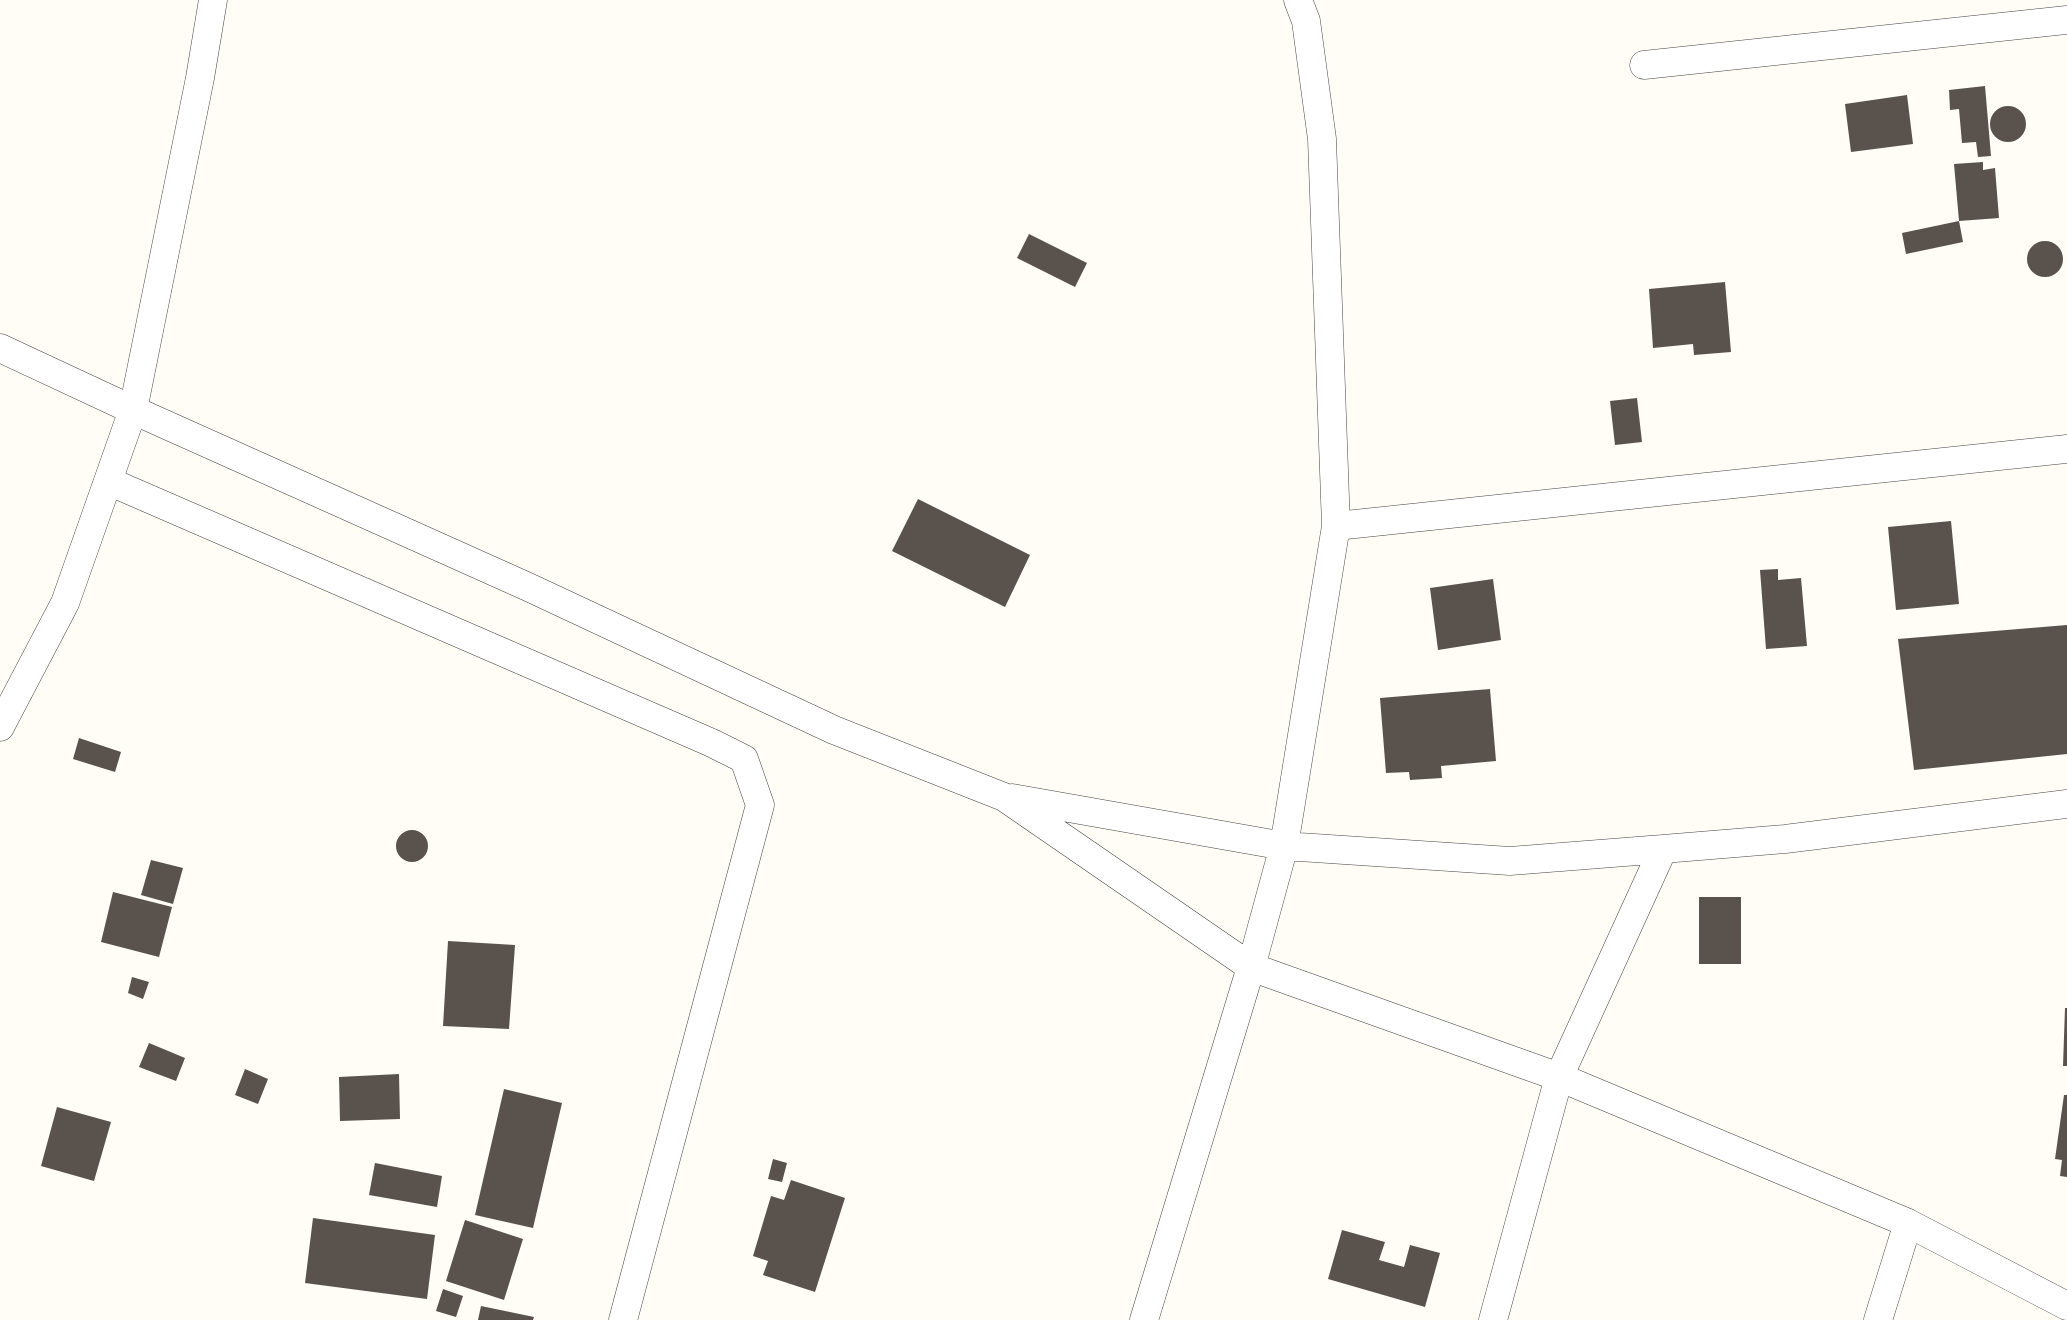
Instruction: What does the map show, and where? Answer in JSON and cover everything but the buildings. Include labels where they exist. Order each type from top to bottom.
[{"type":"street","points":[[0,727],[65,603],[133,410],[214,0]]},
{"type":"street","points":[[1144,1320],[1252,966],[1284,846],[1336,526],[1322,139],[1306,22],[1298,0]]},
{"type":"street","points":[[1644,66],[2067,20]]},
{"type":"street","points":[[0,348],[133,410],[526,586],[834,730],[1004,796],[1284,846],[1510,861],[1785,839],[2067,804]]},
{"type":"street","points":[[1336,526],[2067,449]]},
{"type":"street","points":[[108,480],[712,743],[744,759],[760,805],[623,1320]]},
{"type":"street","points":[[1004,796],[1252,966],[1559,1077],[1908,1223],[2067,1306]]},
{"type":"street","points":[[1493,1320],[1559,1077],[1663,850]]},
{"type":"street","points":[[1878,1320],[1908,1223]]}]
